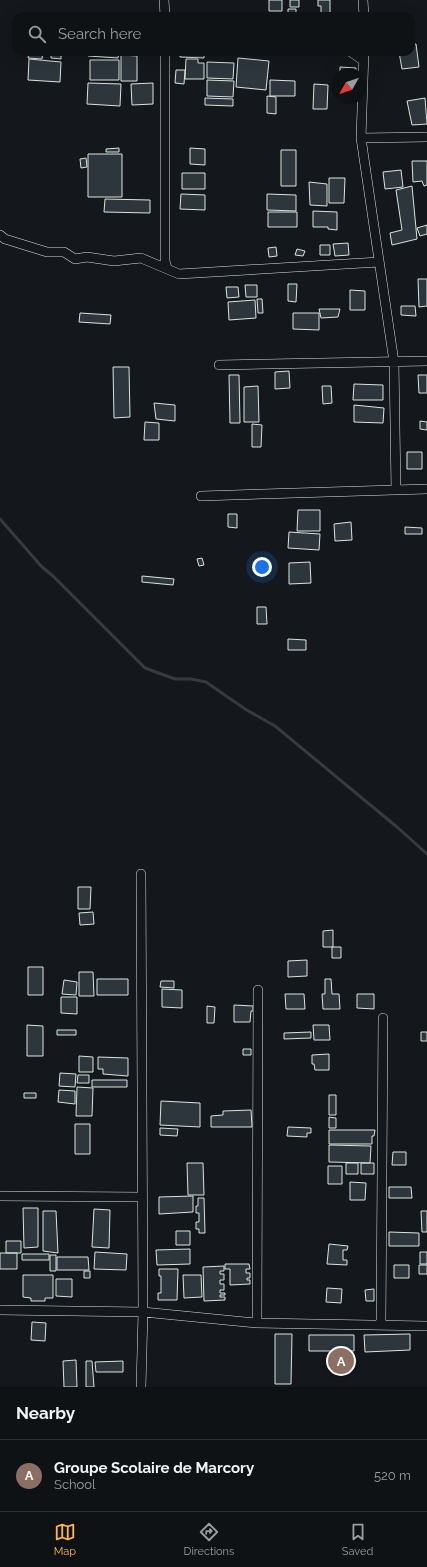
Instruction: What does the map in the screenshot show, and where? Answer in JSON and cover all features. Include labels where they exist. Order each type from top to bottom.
[{"type":"street","points":[[164,0],[165,12]]},
{"type":"street","points":[[363,0],[364,12]]},
{"type":"street","points":[[165,56],[165,261],[167,268]]},
{"type":"street","points":[[364,56],[361,138],[394,362],[396,490]]},
{"type":"street","points":[[361,138],[427,137]]},
{"type":"street","points":[[0,235],[5,239],[48,252],[64,252],[75,259],[87,257],[114,261],[140,258],[179,274],[380,262]]},
{"type":"street","points":[[219,365],[427,361]]},
{"type":"street","points":[[201,496],[427,489]]},
{"type":"street","points":[[141,874],[143,1312],[141,1387]]},
{"type":"street","points":[[257,1323],[258,990]]},
{"type":"street","points":[[381,1324],[383,1018]]},
{"type":"street","points":[[0,1196],[142,1197]]},
{"type":"street","points":[[0,1310],[143,1312],[257,1323],[427,1326]]},
{"type":"building","points":[[269,0],[282,0],[282,11],[269,11]]},
{"type":"building","points":[[290,0],[299,0],[299,7],[290,7]]},
{"type":"building","points":[[318,0],[330,0],[330,12],[321,12],[321,6],[318,6]]},
{"type":"building","points":[[288,9],[296,9],[296,12],[288,12]]},
{"type":"building","points":[[415,44],[419,67],[402,69],[400,56],[415,56]]},
{"type":"building","points":[[28,56],[42,56],[42,59],[28,58]]},
{"type":"building","points":[[51,56],[61,56],[61,59],[51,58]]},
{"type":"building","points":[[88,56],[118,56],[118,58]]},
{"type":"building","points":[[121,56],[137,56],[137,81],[121,81]]},
{"type":"building","points":[[204,56],[204,58],[180,57]]},
{"type":"building","points":[[238,58],[269,61],[266,90],[236,87]]},
{"type":"building","points":[[29,59],[61,62],[60,82],[28,80]]},
{"type":"building","points":[[186,59],[198,59],[198,63],[204,63],[204,79],[185,79]]},
{"type":"building","points":[[90,60],[119,60],[119,80],[90,80]]},
{"type":"building","points":[[207,62],[234,63],[233,79],[207,78]]},
{"type":"building","points":[[176,70],[185,70],[184,84],[175,83]]},
{"type":"building","points":[[207,80],[234,81],[233,97],[207,96]]},
{"type":"building","points":[[270,80],[295,81],[295,96],[270,96]]},
{"type":"building","points":[[88,83],[121,84],[120,106],[87,104]]},
{"type":"building","points":[[153,83],[153,104],[132,105],[131,84]]},
{"type":"building","points":[[314,84],[328,85],[327,109],[313,109]]},
{"type":"building","points":[[267,96],[276,97],[276,114],[267,113]]},
{"type":"building","points":[[205,98],[233,99],[233,106],[205,105]]},
{"type":"building","points":[[425,98],[427,124],[412,125],[407,101]]},
{"type":"building","points":[[119,148],[119,152],[106,152],[106,149]]},
{"type":"building","points":[[190,148],[205,149],[205,165],[190,164]]},
{"type":"building","points":[[281,150],[296,150],[296,186],[281,186]]},
{"type":"building","points":[[88,154],[122,154],[122,197],[88,197]]},
{"type":"building","points":[[86,158],[87,167],[81,168],[80,159]]},
{"type":"building","points":[[412,161],[427,161],[427,185],[424,186],[422,181],[413,182]]},
{"type":"building","points":[[401,170],[403,187],[385,189],[383,172]]},
{"type":"building","points":[[182,173],[205,173],[205,189],[182,189]]},
{"type":"building","points":[[329,178],[345,178],[344,203],[329,203]]},
{"type":"building","points":[[309,182],[327,184],[327,206],[310,205]]},
{"type":"building","points":[[412,186],[417,239],[392,245],[390,233],[402,230],[396,190]]},
{"type":"building","points":[[181,194],[205,195],[205,210],[180,209]]},
{"type":"building","points":[[267,194],[296,195],[296,211],[267,210]]},
{"type":"building","points":[[105,199],[150,200],[150,213],[104,212]]},
{"type":"building","points":[[313,211],[337,212],[337,230],[328,229],[328,227],[313,227]]},
{"type":"building","points":[[268,212],[297,212],[297,227],[268,227]]},
{"type":"building","points":[[427,225],[427,234],[420,236],[417,228]]},
{"type":"building","points":[[348,243],[349,255],[335,256],[333,244]]},
{"type":"building","points":[[320,245],[330,245],[330,255],[320,255]]},
{"type":"building","points":[[276,247],[277,256],[269,257],[268,248]]},
{"type":"building","points":[[297,249],[305,251],[303,256],[295,255]]},
{"type":"building","points":[[418,279],[427,279],[427,306],[419,307]]},
{"type":"building","points":[[288,284],[297,284],[296,302],[288,301]]},
{"type":"building","points":[[245,285],[257,285],[257,297],[246,297]]},
{"type":"building","points":[[226,287],[238,287],[239,297],[227,298]]},
{"type":"building","points":[[350,290],[365,291],[365,310],[350,310]]},
{"type":"building","points":[[257,299],[262,299],[263,313],[258,313]]},
{"type":"building","points":[[255,300],[256,318],[229,320],[228,302]]},
{"type":"building","points":[[401,306],[415,306],[416,316],[401,315]]},
{"type":"building","points":[[319,309],[340,309],[338,317],[321,318]]},
{"type":"building","points":[[80,313],[111,315],[110,324],[79,322]]},
{"type":"building","points":[[293,313],[319,313],[319,330],[293,329]]},
{"type":"building","points":[[113,367],[129,367],[130,417],[114,418]]},
{"type":"building","points":[[289,371],[290,388],[275,389],[275,372]]},
{"type":"building","points":[[229,375],[239,375],[240,423],[230,423]]},
{"type":"building","points":[[418,375],[427,375],[427,393],[419,393]]},
{"type":"building","points":[[354,384],[383,385],[383,400],[353,400]]},
{"type":"building","points":[[258,386],[259,422],[244,422],[244,387]]},
{"type":"building","points":[[322,386],[331,386],[332,403],[323,404]]},
{"type":"building","points":[[154,403],[175,405],[175,421],[156,419]]},
{"type":"building","points":[[354,405],[384,408],[383,423],[354,422]]},
{"type":"building","points":[[420,421],[427,422],[427,430],[420,429]]},
{"type":"building","points":[[145,422],[159,423],[159,440],[144,440]]},
{"type":"building","points":[[252,424],[262,425],[261,447],[252,447]]},
{"type":"building","points":[[407,452],[422,452],[422,469],[407,469]]},
{"type":"building","points":[[298,510],[320,510],[320,531],[297,531]]},
{"type":"building","points":[[228,514],[237,514],[237,528],[228,527]]},
{"type":"building","points":[[351,522],[352,540],[335,541],[334,524]]},
{"type":"building","points":[[405,527],[422,528],[422,534],[405,534]]},
{"type":"building","points":[[289,532],[320,534],[319,550],[288,548]]},
{"type":"building","points":[[202,558],[204,565],[199,566],[197,559]]},
{"type":"building","points":[[310,562],[311,583],[289,584],[289,563]]},
{"type":"building","points":[[142,576],[174,579],[173,585],[142,582]]},
{"type":"building","points":[[257,607],[266,607],[267,624],[257,624]]},
{"type":"building","points":[[288,639],[306,640],[306,650],[288,650]]},
{"type":"building","points":[[78,887],[91,887],[90,909],[78,909]]},
{"type":"building","points":[[93,912],[94,924],[80,925],[79,913]]},
{"type":"building","points":[[333,930],[333,947],[323,947],[323,931]]},
{"type":"building","points":[[332,947],[341,947],[341,958],[332,958]]},
{"type":"building","points":[[307,960],[307,976],[288,977],[288,961]]},
{"type":"building","points":[[28,967],[43,967],[43,995],[28,995]]},
{"type":"building","points":[[79,972],[93,972],[94,996],[79,996]]},
{"type":"building","points":[[97,979],[128,979],[128,995],[97,995]]},
{"type":"building","points":[[325,979],[331,979],[332,994],[339,994],[340,1009],[323,1009],[322,994],[325,994]]},
{"type":"building","points":[[64,980],[77,982],[76,995],[62,994]]},
{"type":"building","points":[[161,981],[174,981],[174,988],[160,987]]},
{"type":"building","points":[[162,989],[182,990],[182,1008],[162,1007]]},
{"type":"building","points":[[285,994],[304,994],[305,1009],[286,1009]]},
{"type":"building","points":[[357,994],[374,994],[374,1009],[357,1008]]},
{"type":"building","points":[[61,997],[77,997],[77,1014],[61,1013]]},
{"type":"building","points":[[234,1005],[253,1006],[250,1022],[234,1022]]},
{"type":"building","points":[[207,1006],[215,1007],[214,1023],[207,1023]]},
{"type":"building","points":[[27,1025],[43,1026],[43,1056],[27,1056]]},
{"type":"building","points":[[313,1025],[329,1025],[330,1040],[314,1040]]},
{"type":"building","points":[[57,1030],[76,1030],[76,1035],[57,1035]]},
{"type":"building","points":[[311,1032],[311,1038],[284,1039],[284,1033]]},
{"type":"building","points":[[421,1032],[427,1032],[427,1041],[421,1041]]},
{"type":"building","points":[[243,1049],[251,1049],[251,1055],[243,1055]]},
{"type":"building","points":[[329,1054],[329,1070],[315,1070],[314,1064],[312,1064],[312,1055]]},
{"type":"building","points":[[79,1056],[93,1057],[93,1072],[79,1072]]},
{"type":"building","points":[[98,1057],[128,1058],[128,1076],[103,1074],[103,1069],[98,1069]]},
{"type":"building","points":[[60,1073],[76,1074],[75,1087],[59,1086]]},
{"type":"building","points":[[78,1075],[89,1075],[89,1083],[77,1083]]},
{"type":"building","points":[[92,1080],[127,1080],[127,1087],[92,1087]]},
{"type":"building","points":[[77,1087],[93,1088],[92,1116],[76,1116]]},
{"type":"building","points":[[59,1090],[75,1091],[75,1104],[58,1102]]},
{"type":"building","points":[[24,1093],[36,1093],[36,1098],[24,1098]]},
{"type":"building","points":[[329,1095],[336,1095],[336,1115],[329,1115]]},
{"type":"building","points":[[161,1101],[200,1103],[200,1127],[160,1125]]},
{"type":"building","points":[[251,1110],[252,1127],[211,1127],[211,1116],[223,1115],[223,1111]]},
{"type":"building","points":[[329,1117],[336,1118],[336,1128],[329,1128]]},
{"type":"building","points":[[75,1124],[90,1124],[90,1154],[75,1154]]},
{"type":"building","points":[[288,1127],[311,1128],[311,1133],[307,1133],[307,1137],[287,1136]]},
{"type":"building","points":[[160,1128],[178,1129],[177,1136],[160,1135]]},
{"type":"building","points":[[329,1130],[375,1130],[374,1136],[372,1136],[372,1144],[329,1144]]},
{"type":"building","points":[[329,1145],[371,1146],[370,1163],[329,1162]]},
{"type":"building","points":[[393,1152],[406,1152],[406,1165],[392,1165]]},
{"type":"building","points":[[187,1163],[203,1163],[204,1195],[188,1195]]},
{"type":"building","points":[[346,1163],[358,1163],[358,1174],[346,1174]]},
{"type":"building","points":[[361,1163],[374,1163],[374,1174],[361,1174]]},
{"type":"building","points":[[328,1166],[342,1166],[342,1184],[328,1184]]},
{"type":"building","points":[[350,1182],[366,1183],[365,1200],[350,1200]]},
{"type":"building","points":[[389,1187],[411,1187],[412,1198],[389,1198]]},
{"type":"building","points":[[193,1196],[193,1212],[159,1214],[159,1197]]},
{"type":"building","points":[[198,1198],[204,1198],[205,1233],[199,1233],[199,1229],[196,1229],[196,1222],[199,1222],[199,1213],[196,1213]]},
{"type":"building","points":[[23,1208],[38,1208],[38,1247],[24,1248]]},
{"type":"building","points":[[94,1209],[110,1210],[109,1248],[92,1247]]},
{"type":"building","points":[[43,1211],[56,1211],[58,1253],[43,1251]]},
{"type":"building","points":[[421,1211],[427,1211],[427,1232],[422,1232]]},
{"type":"building","points":[[176,1231],[190,1231],[190,1245],[176,1245]]},
{"type":"building","points":[[389,1232],[419,1233],[419,1246],[389,1246]]},
{"type":"building","points":[[6,1241],[21,1241],[21,1253],[6,1253]]},
{"type":"building","points":[[329,1244],[348,1246],[347,1250],[343,1250],[343,1260],[347,1260],[347,1265],[327,1264]]},
{"type":"building","points":[[190,1249],[190,1264],[157,1265],[156,1250]]},
{"type":"building","points":[[95,1252],[127,1254],[126,1270],[94,1269]]},
{"type":"building","points":[[420,1252],[427,1252],[427,1264],[420,1264]]},
{"type":"building","points":[[0,1253],[17,1253],[17,1269],[0,1269]]},
{"type":"building","points":[[22,1254],[49,1254],[49,1260],[22,1260]]},
{"type":"building","points":[[50,1255],[56,1255],[56,1271],[50,1271]]},
{"type":"building","points":[[57,1257],[88,1257],[89,1270],[57,1270]]},
{"type":"building","points":[[225,1264],[249,1264],[250,1269],[246,1269],[246,1273],[250,1273],[250,1278],[247,1278],[247,1280],[250,1280],[250,1284],[230,1285],[230,1269],[225,1269]]},
{"type":"building","points":[[394,1265],[409,1265],[409,1278],[394,1278]]},
{"type":"building","points":[[419,1265],[427,1265],[427,1274],[419,1274]]},
{"type":"building","points":[[224,1266],[224,1271],[220,1271],[220,1274],[224,1274],[224,1280],[220,1280],[220,1284],[224,1284],[224,1290],[220,1290],[220,1293],[225,1293],[225,1295],[220,1295],[220,1297],[225,1297],[225,1300],[204,1301],[203,1267]]},
{"type":"building","points":[[159,1269],[178,1269],[177,1300],[158,1300],[158,1293],[161,1293],[161,1276],[159,1276]]},
{"type":"building","points":[[84,1271],[90,1271],[90,1278],[84,1278]]},
{"type":"building","points":[[23,1275],[53,1275],[53,1298],[45,1298],[45,1301],[31,1301],[31,1298],[23,1297]]},
{"type":"building","points":[[183,1275],[201,1275],[202,1297],[184,1298]]},
{"type":"building","points":[[56,1279],[72,1279],[72,1297],[56,1296]]},
{"type":"building","points":[[327,1288],[342,1289],[341,1303],[326,1302]]},
{"type":"building","points":[[374,1289],[374,1301],[366,1301],[365,1290]]},
{"type":"building","points":[[32,1322],[46,1323],[45,1341],[31,1340]]},
{"type":"building","points":[[275,1334],[292,1334],[291,1384],[275,1384]]},
{"type":"building","points":[[410,1334],[410,1350],[365,1352],[364,1335]]},
{"type":"building","points":[[309,1335],[354,1335],[354,1351],[309,1351]]},
{"type":"building","points":[[76,1360],[77,1387],[64,1387],[63,1361]]},
{"type":"building","points":[[86,1361],[92,1361],[94,1387],[86,1387]]},
{"type":"building","points":[[123,1361],[123,1372],[96,1372],[95,1362]]},
{"type":"waterway","points":[[0,519],[42,567],[53,576],[145,668],[175,679],[191,679],[206,682],[245,709],[275,726],[397,827],[427,854]]},
{"type":"place","name":"Groupe Scolaire de Marcory","points":[[341,1361]]}]
